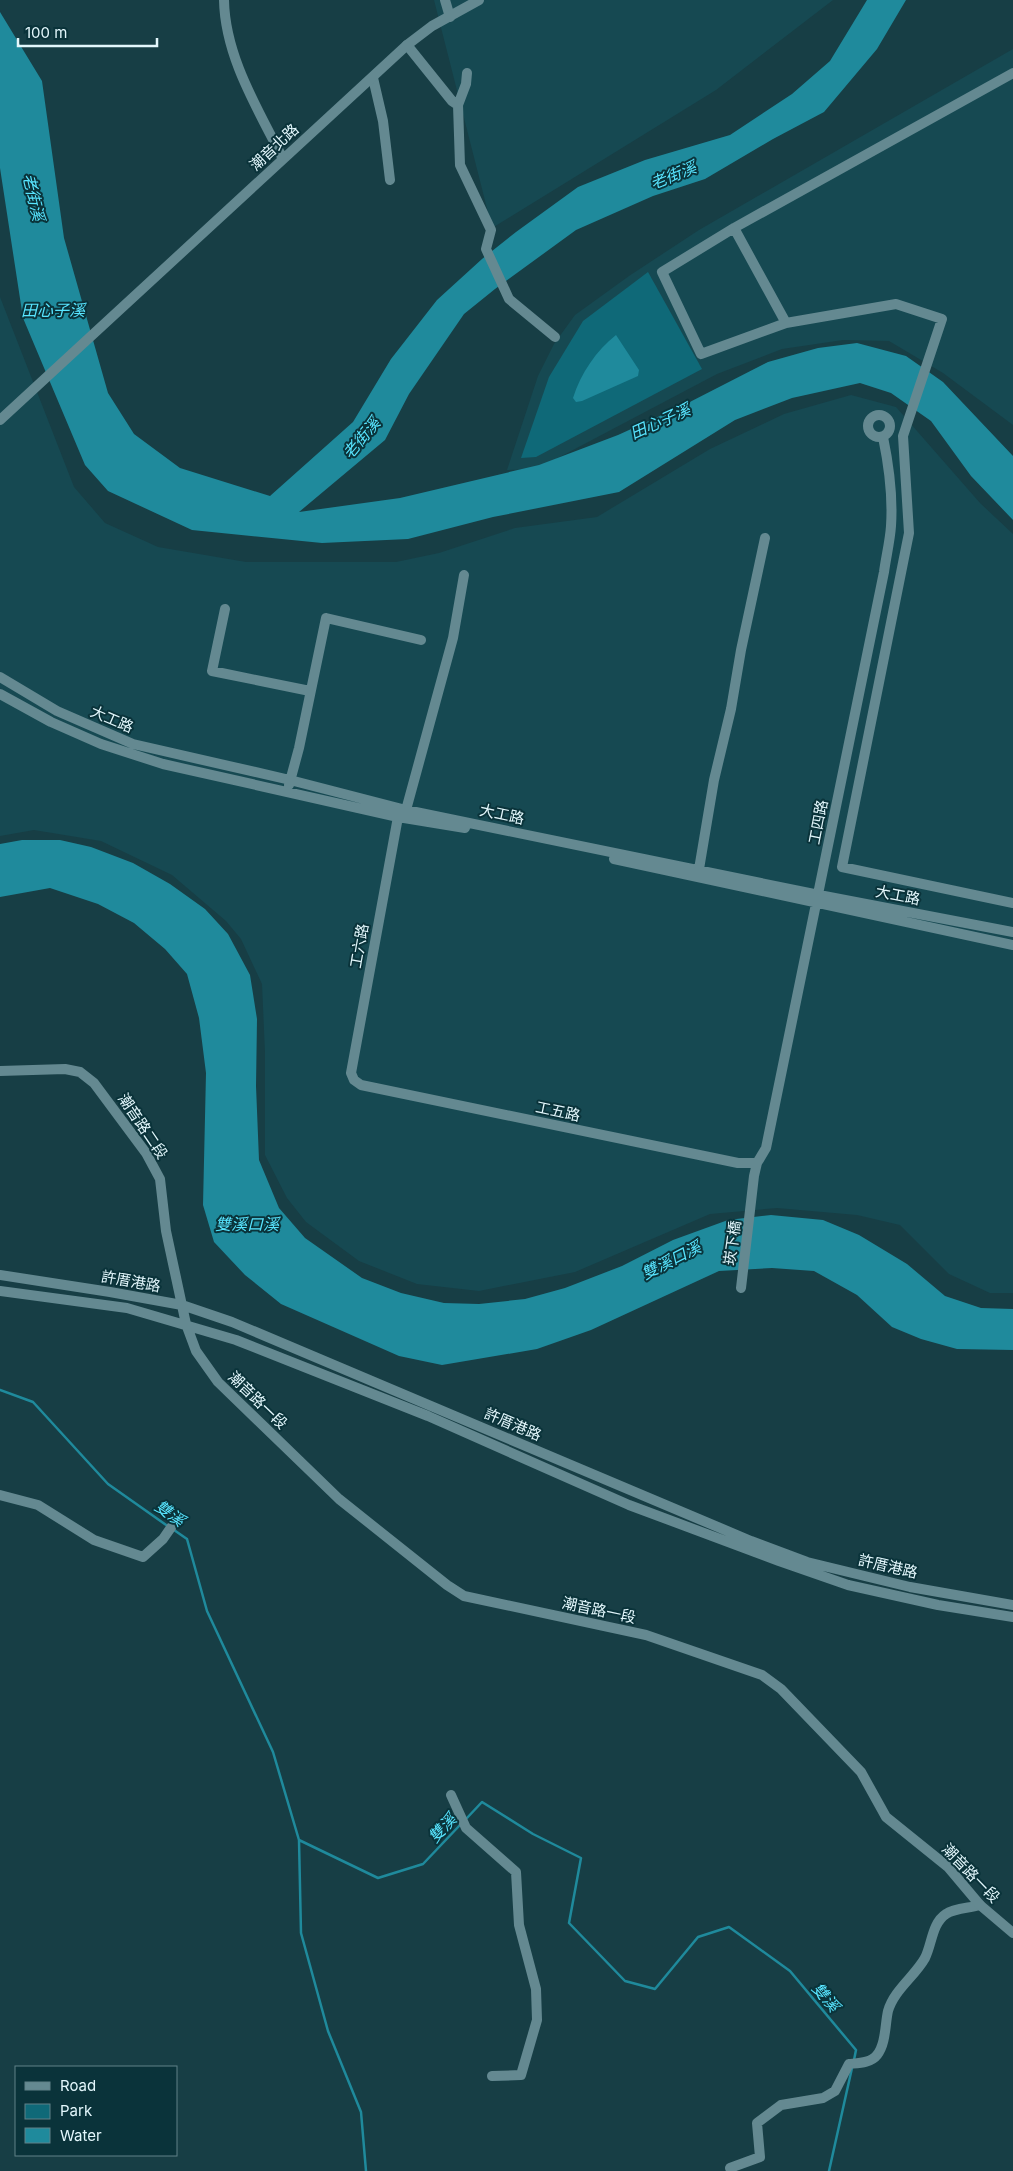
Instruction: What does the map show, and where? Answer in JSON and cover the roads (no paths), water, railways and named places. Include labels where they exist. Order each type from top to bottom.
[{"type":"street","points":[[224,0],[230,39],[242,77],[282,159]]},
{"type":"street","points":[[445,0],[450,17]]},
{"type":"street","name":"潮音北路","points":[[0,420],[407,45],[432,26],[478,0]]},
{"type":"street","points":[[407,45],[452,101],[458,105]]},
{"type":"street","points":[[466,73],[466,84],[458,105],[460,165],[491,230],[486,249],[509,299],[556,337]]},
{"type":"street","points":[[1013,73],[734,228],[662,272],[701,354],[786,324],[896,304],[942,319],[903,436],[909,533],[842,867],[1013,904]]},
{"type":"street","points":[[373,78],[383,121],[390,180]]},
{"type":"street","points":[[734,228],[786,324]]},
{"type":"street","name":"工四路","points":[[751,1210],[757,1163],[766,1148],[818,899],[891,528],[888,463],[883,437]]},
{"type":"street","points":[[699,874],[714,780],[731,709],[734,682],[740,664],[741,650],[765,538]]},
{"type":"street","points":[[406,810],[453,638],[464,575]]},
{"type":"street","points":[[225,609],[212,671],[310,691]]},
{"type":"street","points":[[287,792],[299,748],[326,618],[421,640]]},
{"type":"street","name":"大工路","points":[[0,677],[57,711],[133,744],[290,780],[406,810],[699,874]]},
{"type":"street","name":"大工路","points":[[0,694],[51,722],[101,744],[163,764],[398,817],[524,838],[818,899],[1013,945]]},
{"type":"street","name":"工六路","points":[[354,1080],[351,1073],[398,817]]},
{"type":"street","name":"大工路","points":[[818,899],[1013,932]]},
{"type":"street","name":"潮音路二段","points":[[0,1070],[65,1069],[80,1072],[94,1082],[146,1153],[160,1179],[166,1231],[184,1315]]},
{"type":"street","name":"工五路","points":[[354,1080],[361,1085],[738,1163],[757,1163]]},
{"type":"street","name":"崁下橋","points":[[741,1284],[751,1210]]},
{"type":"street","name":"許厝港路","points":[[0,1275],[110,1292],[184,1315],[236,1340],[428,1416],[630,1505],[781,1556],[910,1587],[1013,1605]]},
{"type":"street","name":"許厝港路","points":[[0,1291],[232,1322],[751,1541],[848,1585],[938,1605],[1013,1618]]},
{"type":"street","name":"潮音路一段","points":[[184,1315],[196,1351],[218,1382],[340,1499],[447,1585],[464,1596],[646,1635],[762,1675],[775,1684],[861,1772],[886,1817],[948,1867],[980,1905],[1013,1933]]},
{"type":"street","points":[[0,1495],[38,1505],[94,1540],[143,1557],[163,1540],[177,1520]]},
{"type":"street","points":[[451,1795],[466,1828],[516,1872],[519,1925],[536,1989],[537,2020],[521,2075],[492,2076]]},
{"type":"street","points":[[730,2168],[760,2157],[757,2123],[781,2105],[823,2098],[834,2091],[849,2064],[873,2060],[878,2054],[888,2010],[893,2000],[924,1959],[936,1923],[947,1913],[980,1905]]},
{"type":"water","points":[[867,0],[906,0],[877,49],[824,112],[705,179],[653,196],[576,230],[495,289],[464,314],[409,394],[385,440],[299,512],[400,498],[539,465],[618,435],[682,406],[768,362],[818,348],[857,343],[906,356],[943,382],[1013,456],[1013,520],[971,476],[931,421],[891,393],[860,383],[792,398],[735,420],[619,492],[493,517],[408,539],[322,543],[192,530],[108,491],[85,465],[23,318],[0,168],[0,12],[42,81],[64,238],[108,393],[134,434],[180,468],[270,496],[353,422],[391,359],[437,300],[482,259],[578,187],[645,160],[730,135],[792,94],[830,61]]},
{"type":"water","points":[[616,335],[639,370],[638,376],[576,402],[573,398],[585,371],[602,348]]},
{"type":"water","name":"雙溪口溪","points":[[22,840],[60,840],[91,847],[133,863],[170,884],[205,909],[228,934],[250,975],[257,1019],[256,1086],[259,1160],[279,1208],[305,1238],[362,1278],[401,1293],[444,1303],[479,1304],[525,1299],[565,1288],[622,1266],[673,1240],[728,1220],[771,1215],[823,1220],[859,1235],[907,1264],[945,1296],[981,1308],[1013,1309],[1013,1350],[957,1349],[921,1339],[892,1327],[857,1295],[814,1271],[772,1268],[719,1271],[591,1330],[537,1349],[442,1365],[399,1356],[281,1304],[245,1275],[214,1242],[203,1205],[206,1073],[199,1018],[187,974],[165,949],[134,923],[98,904],[50,888],[0,897],[0,844]]},
{"type":"waterway","name":"雙溪","points":[[0,1390],[33,1402],[108,1484],[169,1527]]},
{"type":"waterway","name":"雙溪","points":[[174,1530],[187,1539],[207,1611],[273,1752],[299,1840],[378,1878],[423,1864],[460,1825]]},
{"type":"waterway","name":"雙溪","points":[[466,1819],[482,1802],[533,1834],[581,1858],[569,1923],[625,1981],[655,1989],[698,1937],[729,1927],[790,1971],[856,2050],[854,2060]]},
{"type":"waterway","points":[[299,1840],[301,1933],[328,2031],[361,2112],[366,2171]]},
{"type":"waterway","name":"雙溪","points":[[829,2171],[852,2068]]},
{"type":"water label","name":"老街溪","points":[[673,175]]},
{"type":"water label","name":"老街溪","points":[[34,197]]},
{"type":"water label","name":"田心子溪","points":[[53,310]]},
{"type":"water label","name":"田心子溪","points":[[660,421]]},
{"type":"water label","name":"老街溪","points":[[361,438]]}]
